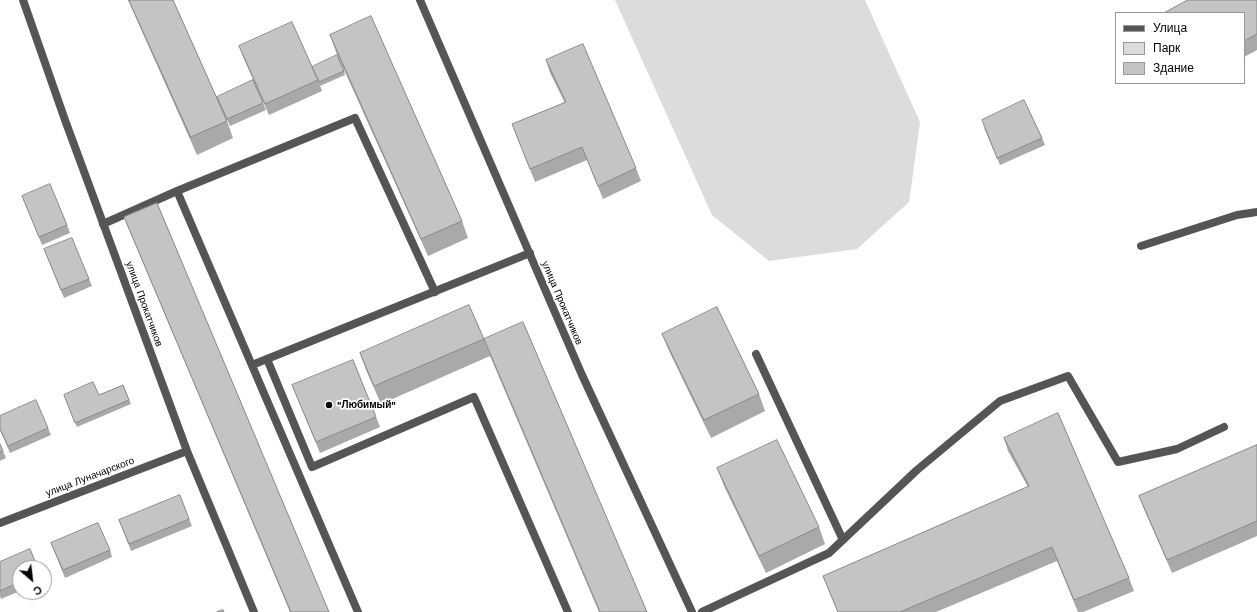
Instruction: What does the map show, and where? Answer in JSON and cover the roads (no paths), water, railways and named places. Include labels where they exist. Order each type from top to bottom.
[{"type":"street","name":"улица Прокатчиков","points":[[23,0],[103,224],[188,451],[254,612]]},
{"type":"street","name":"улица Прокатчиков","points":[[420,0],[582,375],[692,612]]},
{"type":"street","points":[[103,224],[177,191],[355,118],[435,292]]},
{"type":"street","points":[[177,191],[358,612]]},
{"type":"street","points":[[1141,246],[1237,215],[1257,212]]},
{"type":"street","points":[[252,365],[530,253]]},
{"type":"street","points":[[756,354],[843,540]]},
{"type":"street","points":[[267,359],[312,467],[474,397],[568,612]]},
{"type":"street","points":[[702,612],[829,553],[917,470],[1000,401],[1068,376],[1118,462],[1177,449],[1224,427]]},
{"type":"street","name":"улица Луначарского","points":[[0,523],[188,451]]},
{"type":"place","name":"\"Любимый\"","points":[[329,405]]}]
